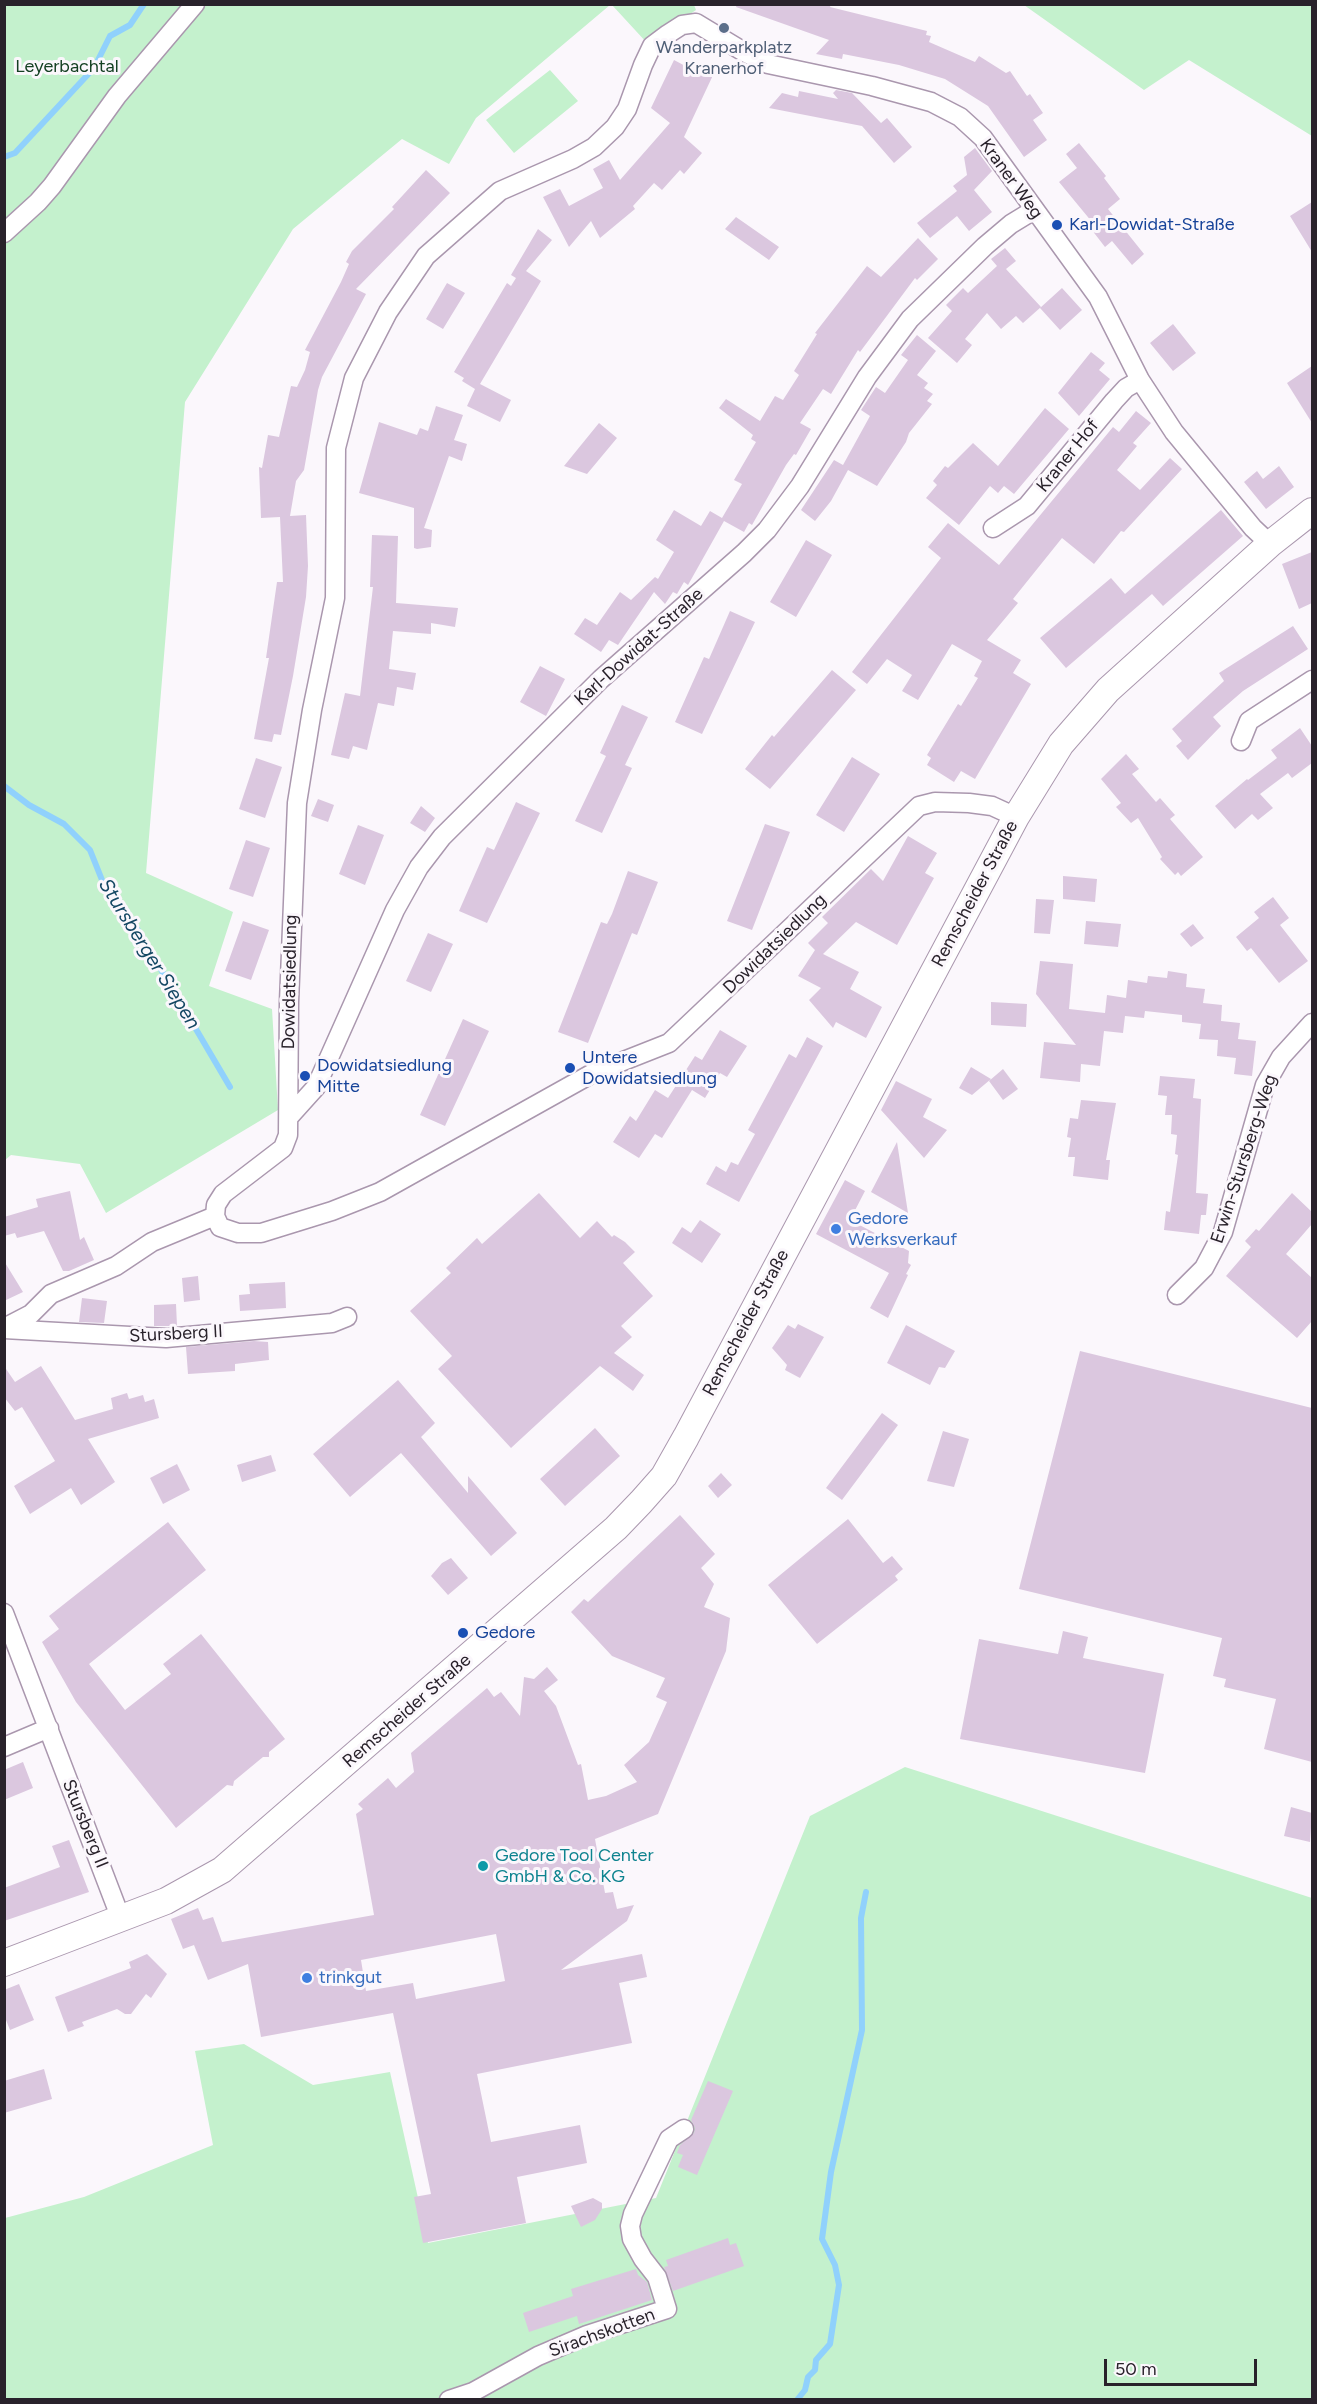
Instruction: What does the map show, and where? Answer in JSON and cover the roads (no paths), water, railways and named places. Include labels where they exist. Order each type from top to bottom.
[{"type":"main road","name":"Remscheider Straße","points":[[4,1963],[121,1919],[191,1888],[222,1870],[616,1528],[664,1476],[1016,817],[1061,744],[1081,718],[1108,690],[1270,544],[1312,514]]},
{"type":"street","points":[[4,233],[38,202],[117,96],[195,4]]},
{"type":"street","name":"Kraner Weg","points":[[682,25],[696,23],[744,52],[768,63],[872,86],[931,102],[960,117],[983,138],[1098,297],[1140,380],[1174,432],[1226,496],[1270,544]]},
{"type":"street","name":"Dowidatsiedlung","points":[[682,25],[652,46],[627,109],[615,127],[594,147],[573,159],[500,191],[426,256],[382,322],[354,378],[336,448],[335,598],[312,710],[297,803],[289,1002],[288,1135],[283,1149],[223,1194],[216,1205],[215,1216],[220,1227],[238,1233],[261,1233],[333,1211],[380,1192],[593,1073],[669,1043],[919,806],[935,802],[969,803],[992,807],[1016,817]]},
{"type":"street","name":"Karl-Dowidat-Straße","points":[[289,1118],[316,1087],[395,910],[419,867],[442,837],[593,686],[759,538],[800,486],[867,376],[910,319],[985,246],[1011,224],[1034,210]]},
{"type":"street","name":"Kraner Hof","points":[[993,528],[1027,506],[1114,401],[1140,380]]},
{"type":"street","points":[[1241,741],[1249,721],[1312,680]]},
{"type":"street","name":"Erwin-Stursberg-Weg","points":[[1177,1295],[1204,1269],[1223,1232],[1265,1085],[1281,1057],[1312,1023]]},
{"type":"street","name":"Stursberg II","points":[[4,1328],[31,1314],[51,1294],[116,1266],[152,1242],[215,1216]]},
{"type":"street","name":"Stursberg II","points":[[4,1328],[166,1338],[332,1323],[347,1317]]},
{"type":"street","name":"Stursberg II","points":[[4,1613],[121,1919]]},
{"type":"street","points":[[4,1747],[49,1728]]},
{"type":"street","name":"Sirachskotten","points":[[449,2400],[473,2392],[537,2356],[586,2335],[667,2309],[657,2277],[643,2259],[632,2239],[630,2226],[633,2214],[669,2139],[684,2129]]},
{"type":"waterway","points":[[4,157],[15,153],[94,68],[110,36],[130,25],[144,4]]},
{"type":"waterway","name":"Stursberger Siepen","points":[[4,786],[29,805],[64,824],[90,850],[106,890],[126,910],[230,1087]]},
{"type":"waterway","points":[[797,2400],[805,2390],[808,2377],[815,2370],[816,2360],[830,2344],[839,2285],[835,2265],[822,2239],[831,2172],[862,2030],[861,1918],[866,1892]]},
{"type":"place","name":"Wanderparkplatz Kranerhof","points":[[724,28]]},
{"type":"place","name":"Karl-Dowidat-Straße","points":[[1057,225]]},
{"type":"place","name":"Untere Dowidatsiedlung","points":[[570,1068]]},
{"type":"place","name":"Dowidatsiedlung Mitte","points":[[305,1076]]},
{"type":"place","name":"Gedore Werksverkauf","points":[[836,1229]]},
{"type":"place","name":"Gedore","points":[[463,1633]]},
{"type":"place","name":"Gedore Tool Center GmbH & Co. KG","points":[[483,1866]]},
{"type":"place","name":"trinkgut","points":[[307,1978]]},
{"type":"park label","name":"Leyerbachtal","points":[[67,67]]}]
